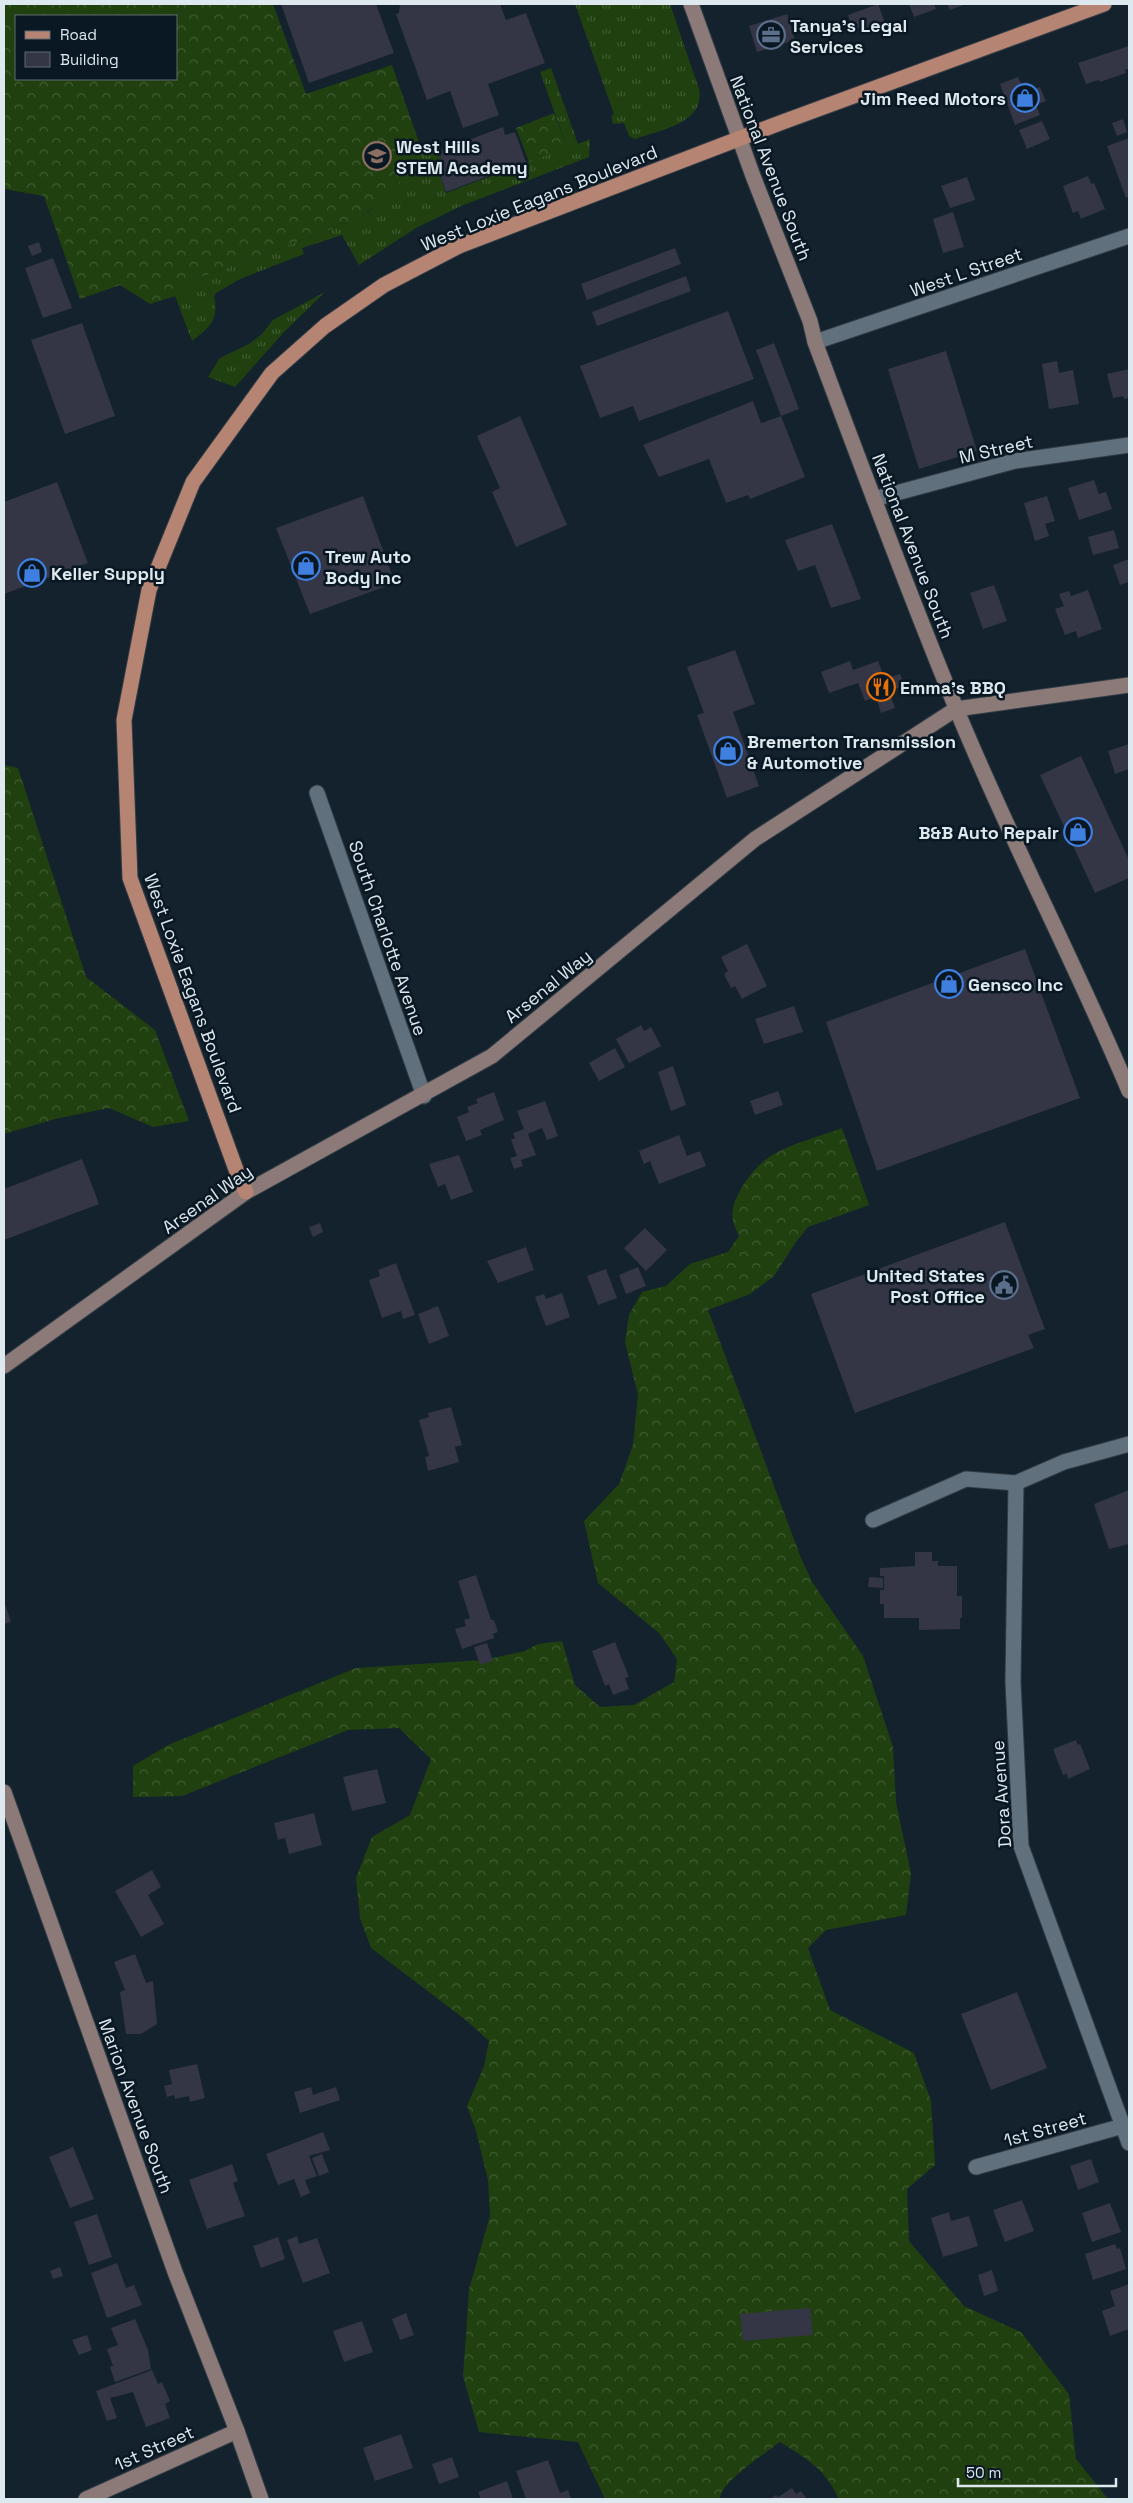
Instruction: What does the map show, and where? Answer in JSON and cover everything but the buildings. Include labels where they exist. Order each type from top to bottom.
[{"type":"main road","name":"National Avenue South","points":[[691,4],[810,321],[815,342],[874,499],[956,709],[1047,914],[1088,995],[1129,1091]]},
{"type":"main road","name":"West Loxie Eagans Boulevard","points":[[246,1192],[238,1175],[130,878],[124,720],[149,590],[193,482],[272,373],[325,326],[384,285],[459,246],[740,138],[1104,4]]},
{"type":"main road","name":"Arsenal Way","points":[[4,1366],[246,1192],[424,1096],[492,1056],[755,839],[956,709],[1129,685]]},
{"type":"main road","name":"Marion Avenue South","points":[[4,1792],[175,2272],[238,2431],[261,2499]]},
{"type":"main road","name":"1st Street","points":[[86,2499],[238,2431]]},
{"type":"street","name":"West L Street","points":[[815,342],[1129,236]]},
{"type":"street","name":"M Street","points":[[874,499],[1016,461],[1129,446]]},
{"type":"street","name":"South Charlotte Avenue","points":[[317,793],[424,1096]]},
{"type":"street","points":[[873,1520],[966,1479],[1016,1483],[1064,1462],[1129,1444]]},
{"type":"street","name":"Dora Avenue","points":[[1016,1483],[1013,1682],[1020,1846],[1129,2143]]},
{"type":"street","name":"1st Street","points":[[976,2167],[1123,2126]]},
{"type":"green space","points":[[4,4],[273,4],[306,94],[392,65],[421,148],[392,194],[356,220],[196,279],[175,296],[150,304],[120,285],[80,299],[44,196],[4,189]]},
{"type":"green space","points":[[575,4],[670,4],[699,89],[699,101],[695,110],[679,123],[635,139],[629,136],[624,123],[613,124],[611,116],[614,114]]},
{"type":"green space","points":[[551,68],[578,144],[590,139],[589,157],[461,206],[416,228],[359,265],[342,235],[302,248],[304,254],[240,279],[216,293],[214,296],[215,311],[212,322],[192,341],[175,296],[196,279],[356,220],[386,196],[421,148],[424,153],[437,149],[441,159],[435,162],[446,193],[567,147],[540,72]]},
{"type":"green space","points":[[554,113],[567,147],[529,162],[516,128]]},
{"type":"green space","points":[[325,292],[284,332],[235,387],[208,377],[220,358],[249,344],[262,334],[273,320]]},
{"type":"green space","points":[[4,765],[18,768],[86,977],[155,1030],[189,1121],[153,1127],[109,1108],[55,1119],[4,1134]]},
{"type":"green space","points":[[842,1128],[869,1205],[808,1227],[774,1276],[750,1294],[708,1310],[801,1558],[812,1582],[863,1656],[893,1747],[896,1802],[911,1873],[906,1915],[826,1930],[808,1948],[830,2010],[914,2053],[931,2101],[935,2165],[907,2189],[909,2241],[964,2306],[1021,2332],[1069,2394],[1076,2459],[1108,2499],[839,2499],[821,2472],[780,2442],[735,2476],[727,2484],[720,2499],[605,2499],[578,2442],[479,2432],[463,2376],[469,2289],[490,2216],[488,2180],[476,2131],[467,2106],[484,2066],[489,2041],[467,2021],[371,1948],[360,1918],[356,1878],[372,1837],[410,1815],[431,1759],[399,1728],[348,1730],[182,1796],[133,1797],[133,1766],[168,1745],[356,1668],[484,1660],[525,1651],[538,1644],[562,1641],[575,1685],[600,1707],[634,1705],[674,1682],[677,1659],[659,1633],[598,1583],[584,1521],[619,1484],[633,1445],[638,1395],[625,1342],[629,1315],[642,1292],[666,1286],[690,1264],[728,1252],[739,1236],[733,1221],[735,1202],[739,1192],[761,1164],[784,1149]]},
{"type":"place","name":"Tanya's Legal Services","points":[[771,35]]},
{"type":"place","name":"Jim Reed Motors","points":[[1025,98]]},
{"type":"place","name":"West Hills STEM Academy","points":[[377,156]]},
{"type":"place","name":"Trew Auto Body Inc","points":[[306,566]]},
{"type":"place","name":"Keller Supply","points":[[32,573]]},
{"type":"place","name":"Emma's BBQ","points":[[881,687]]},
{"type":"place","name":"Bremerton Transmission & Automotive","points":[[728,751]]},
{"type":"place","name":"B&B Auto Repair","points":[[1078,832]]},
{"type":"place","name":"Gensco Inc","points":[[949,984]]},
{"type":"place","name":"United States Post Office","points":[[1004,1285]]}]
